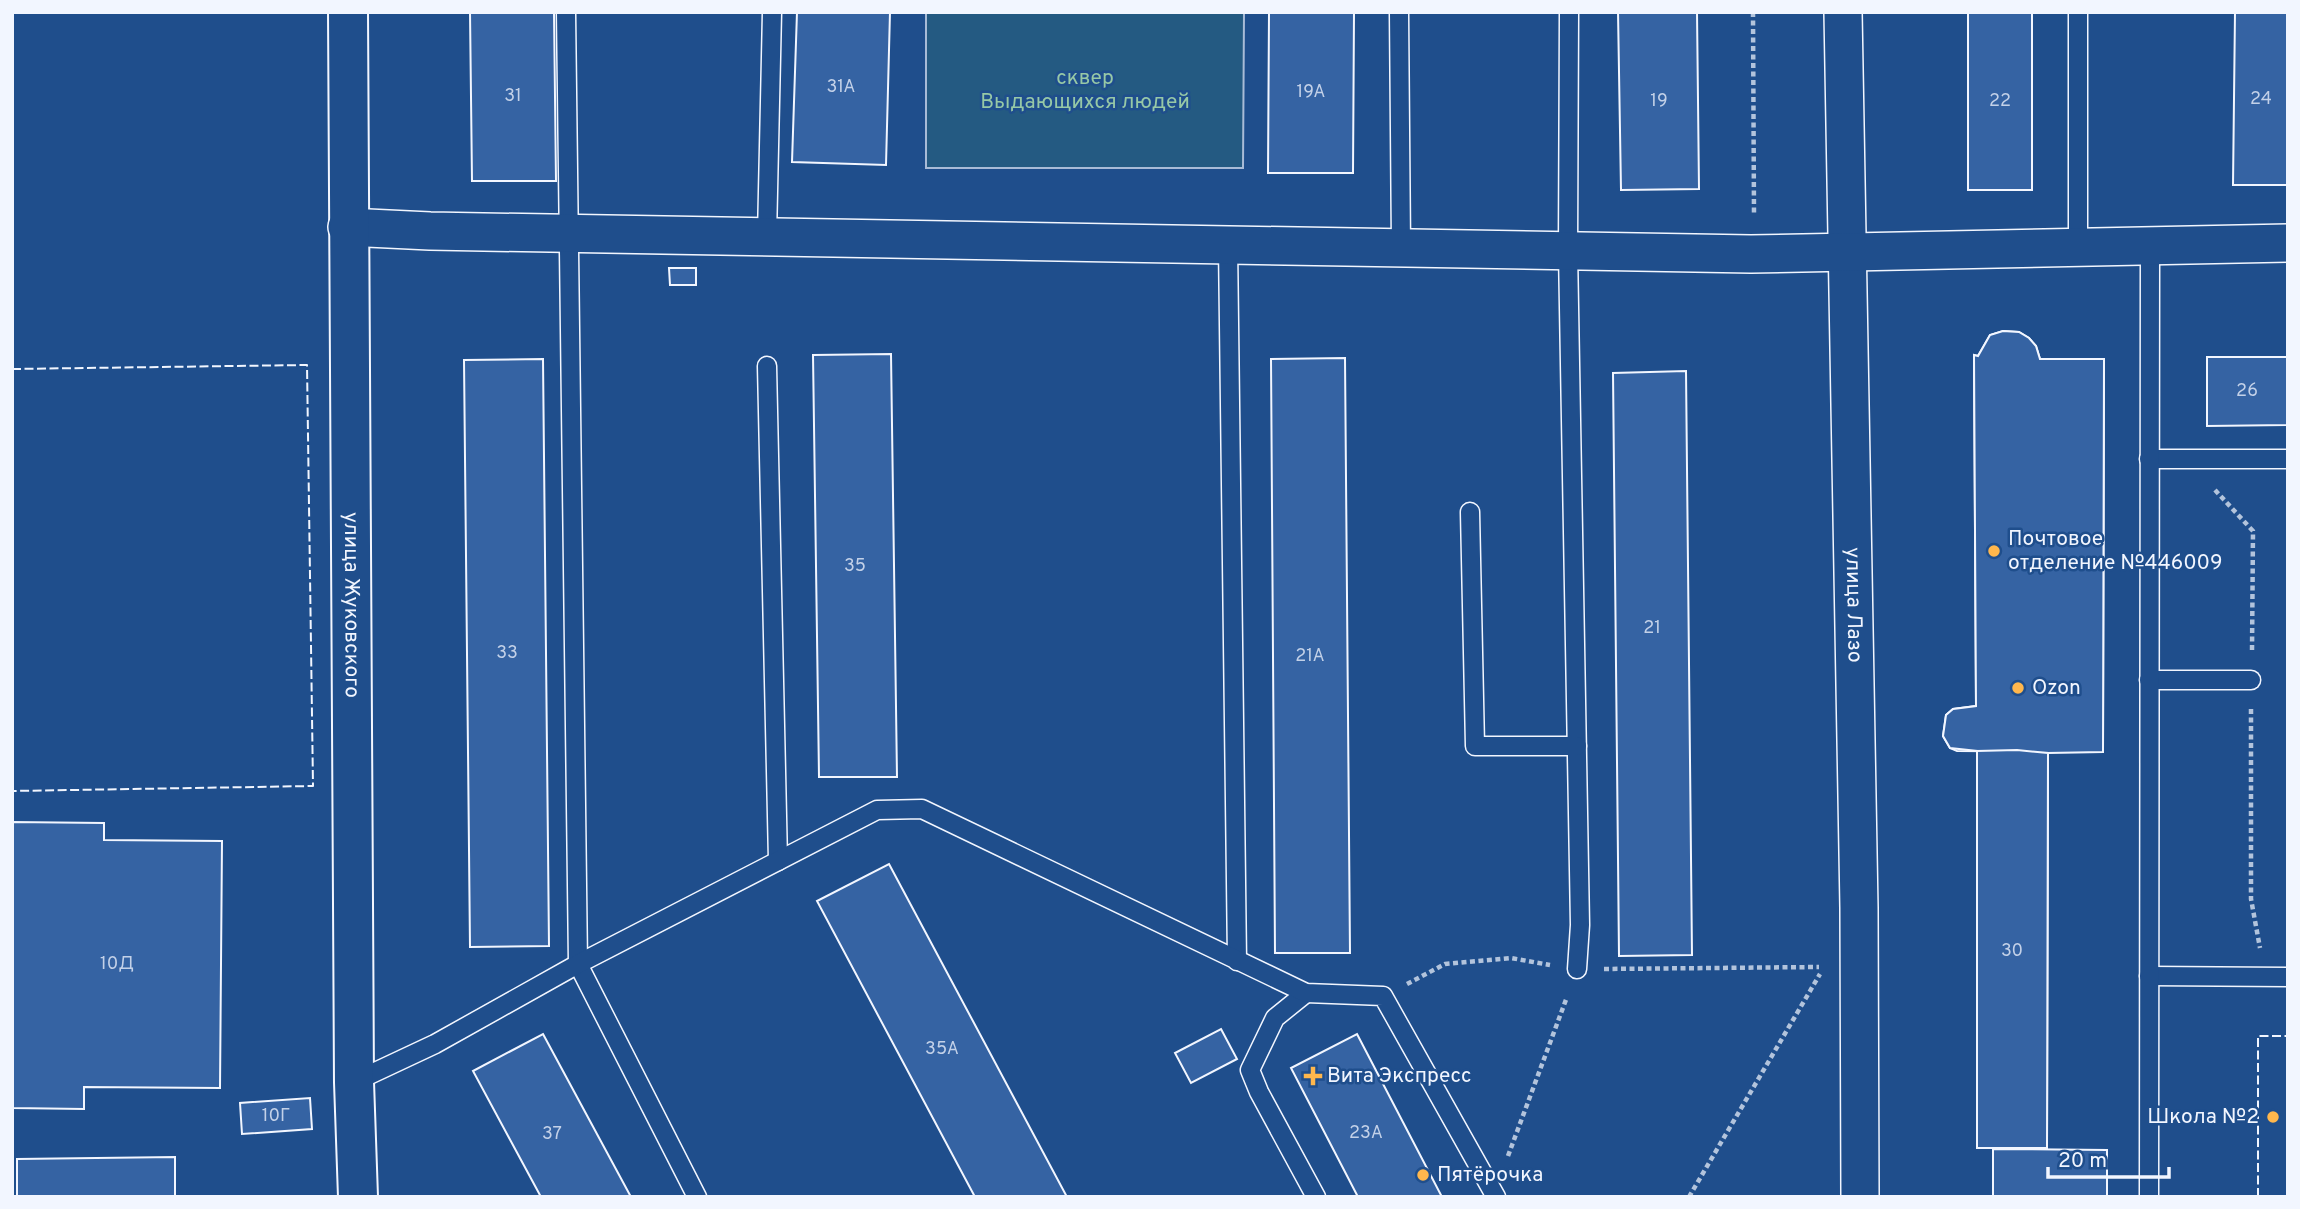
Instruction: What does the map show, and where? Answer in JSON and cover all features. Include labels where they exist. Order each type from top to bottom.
[{"type":"main road","name":"улица Жуковского","points":[[348,12],[347,227],[354,1082],[358,1197]]},
{"type":"street","name":"улица Лазо","points":[[1843,12],[1858,894],[1860,1197]]},
{"type":"street","points":[[347,227],[430,232],[1751,254],[2288,243]]},
{"type":"lane","points":[[566,12],[578,964],[697,1197]]},
{"type":"lane","points":[[767,236],[772,12]]},
{"type":"lane","points":[[1399,12],[1401,248]]},
{"type":"lane","points":[[1569,12],[1568,251],[1580,925],[1577,969]]},
{"type":"lane","points":[[2078,12],[2078,248]]},
{"type":"lane","points":[[1228,244],[1237,961]]},
{"type":"lane","points":[[2149,1197],[2150,246]]},
{"type":"lane","points":[[767,366],[778,861]]},
{"type":"lane","points":[[2149,459],[2288,459]]},
{"type":"lane","points":[[1470,512],[1475,746],[1577,746]]},
{"type":"lane","points":[[2149,680],[2251,680]]},
{"type":"lane","points":[[354,1082],[435,1044],[578,964],[877,810],[922,810],[1306,993],[1383,996],[1495,1195]]},
{"type":"lane","points":[[2149,976],[2288,977]]},
{"type":"lane","points":[[1306,993],[1275,1018],[1250,1070],[1259,1092],[1316,1197]]},
{"type":"path","points":[[1751,254],[1753,12]]},
{"type":"path","points":[[1689,1197],[1824,967]]},
{"type":"path","points":[[1495,1195],[1577,969]]},
{"type":"green space","name":"сквер Выдающихся людей","points":[[926,12],[1244,12],[1243,168],[926,168]]},
{"type":"building","points":[[470,12],[554,12],[556,181],[472,181]]},
{"type":"building","points":[[797,12],[890,12],[886,165],[792,162]]},
{"type":"building","points":[[1269,12],[1354,12],[1353,173],[1268,173]]},
{"type":"building","points":[[1618,12],[1697,12],[1699,189],[1621,190]]},
{"type":"building","points":[[1968,12],[2032,12],[2032,190],[1968,190]]},
{"type":"building","points":[[2235,12],[2288,12],[2288,185],[2233,185]]},
{"type":"building","points":[[669,268],[696,268],[696,285],[670,285]]},
{"type":"building","points":[[2003,331],[2019,332],[2029,338],[2036,346],[2040,359],[2104,359],[2103,752],[1957,751],[1950,748],[1943,736],[1946,715],[1953,709],[1976,706],[1974,355],[1978,356],[1990,335]]},
{"type":"building","points":[[2003,331],[2019,332],[2029,338],[2036,346],[2040,359],[2104,359],[2103,752],[2048,753],[2047,1148],[1977,1148],[1977,751],[1950,748],[1943,736],[1946,715],[1953,709],[1976,706],[1974,355],[1978,356],[1990,335]]},
{"type":"building","points":[[891,354],[897,777],[819,777],[813,355]]},
{"type":"building","points":[[2207,357],[2288,357],[2288,425],[2207,426]]},
{"type":"building","points":[[1345,358],[1350,953],[1275,953],[1271,359]]},
{"type":"building","points":[[543,359],[549,946],[470,947],[464,360]]},
{"type":"building","points":[[1686,371],[1692,955],[1619,956],[1613,373]]},
{"type":"building","points":[[2017,750],[2048,753],[2047,1148],[1977,1148],[1977,751]]},
{"type":"building","points":[[12,822],[104,823],[104,840],[222,841],[220,1088],[84,1087],[84,1109],[12,1108]]},
{"type":"building","points":[[889,864],[1067,1197],[975,1197],[817,901]]},
{"type":"building","points":[[1221,1029],[1237,1059],[1191,1083],[1175,1053]]},
{"type":"building","points":[[543,1034],[631,1197],[541,1197],[473,1071]]},
{"type":"building","points":[[1357,1034],[1442,1197],[1358,1197],[1291,1068]]},
{"type":"building","points":[[310,1098],[312,1129],[242,1134],[240,1103]]},
{"type":"building","points":[[1993,1149],[2107,1150],[2107,1197],[1993,1197]]},
{"type":"building","points":[[175,1157],[175,1197],[17,1197],[17,1159]]},
{"type":"fence","points":[[12,369],[307,365],[313,786],[12,791]]},
{"type":"fence","points":[[2258,1197],[2258,1036],[2288,1036]]},
{"type":"place","name":"Почтовое отделение №446009","points":[[1994,551]]},
{"type":"place","name":"Ozon","points":[[2018,688]]},
{"type":"place","name":"Вита Экспресс","points":[[1313,1076]]},
{"type":"place","name":"Школа №2","points":[[2273,1117]]},
{"type":"place","name":"Пятёрочка","points":[[1423,1175]]}]
